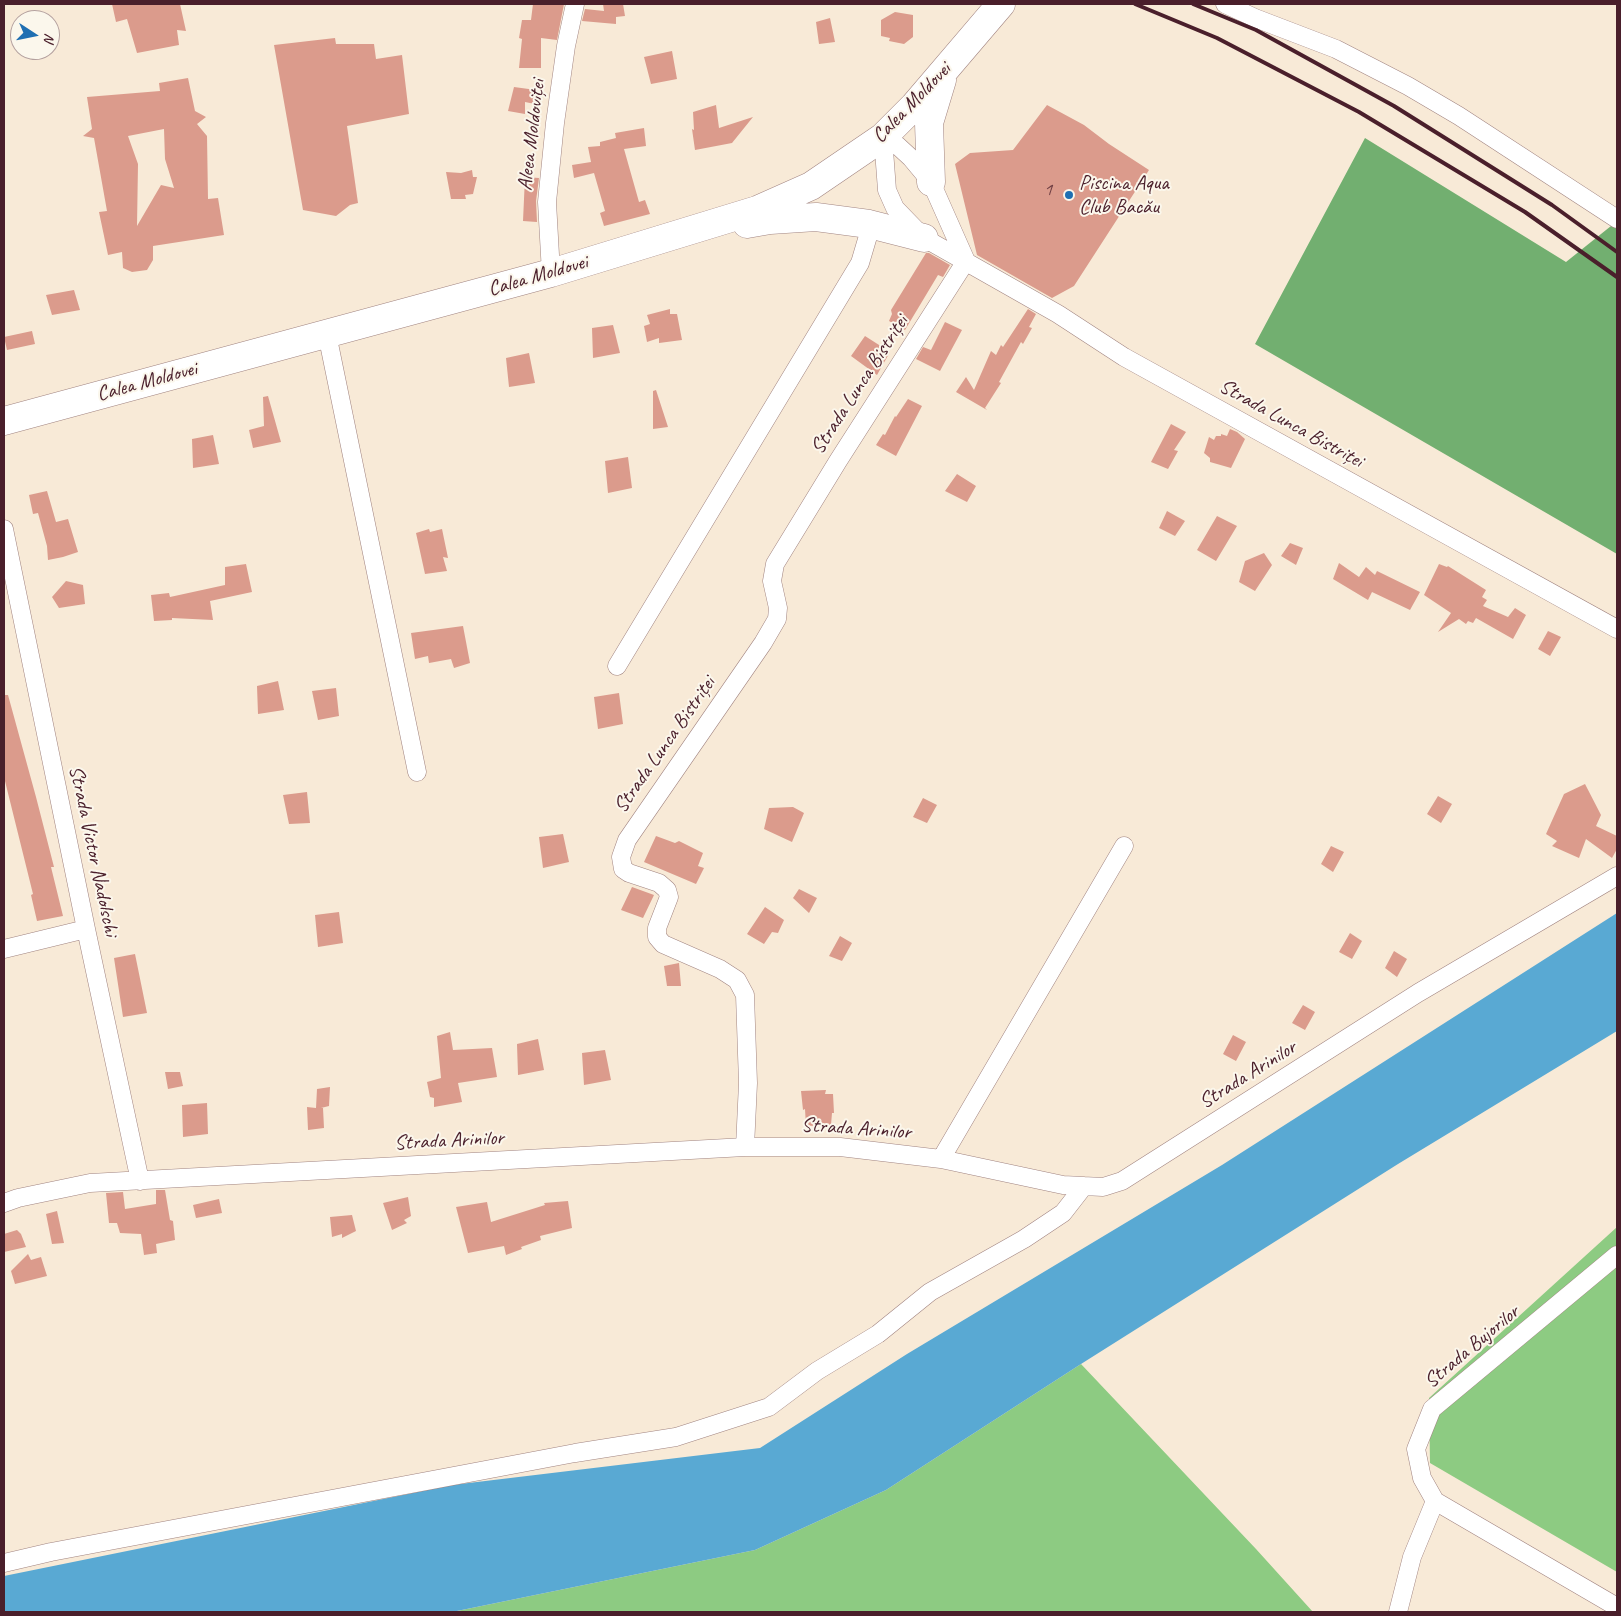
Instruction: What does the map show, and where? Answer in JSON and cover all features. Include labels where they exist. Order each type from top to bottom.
[{"type":"main road","name":"Calea Moldovei","points":[[4,421],[551,273],[757,210],[811,186],[883,138],[944,72],[1001,4]]},
{"type":"main road","points":[[931,182],[929,123],[944,72]]},
{"type":"main road","points":[[643,244],[770,220],[816,217],[869,224],[924,238]]},
{"type":"street","name":"Aleea Moldoviței","points":[[551,273],[548,192],[556,113],[566,46],[576,4]]},
{"type":"street","points":[[1225,4],[1255,18],[1336,49],[1408,86],[1459,116],[1617,219]]},
{"type":"street","points":[[883,138],[898,146],[931,182],[966,261]]},
{"type":"street","points":[[883,138],[887,190],[895,208],[924,238],[966,261]]},
{"type":"street","points":[[616,666],[860,263],[868,236],[869,224]]},
{"type":"street","name":"Strada Lunca Bistriței","points":[[745,1147],[748,1083],[745,995],[737,980],[720,969],[663,944],[657,937],[657,928],[668,902],[667,890],[659,883],[629,873],[623,869],[621,857],[627,840],[763,643],[777,619],[778,608],[772,582],[775,564],[838,461],[966,261],[1058,314],[1124,357],[1617,629]]},
{"type":"street","points":[[328,334],[417,772]]},
{"type":"street","name":"Strada Victor Nadolschi","points":[[4,529],[140,1181]]},
{"type":"street","points":[[941,1159],[1124,846]]},
{"type":"street","name":"Strada Arinilor","points":[[4,1202],[90,1183],[745,1147],[840,1147],[941,1159],[1063,1185],[1103,1187],[1122,1181],[1418,993],[1617,876]]},
{"type":"street","points":[[4,948],[86,929]]},
{"type":"street","points":[[4,1562],[565,1455],[676,1437],[769,1407],[817,1371],[878,1334],[930,1292],[1024,1240],[1064,1213],[1084,1186]]},
{"type":"street","name":"Strada Bujorilor","points":[[1435,1501],[1422,1478],[1416,1449],[1432,1409],[1617,1255]]},
{"type":"street","points":[[1398,1612],[1412,1557],[1435,1501],[1617,1607]]},
{"type":"green space","points":[[1365,138],[1566,262],[1617,223],[1617,554],[1255,344]]},
{"type":"green space","points":[[1617,1227],[1617,1572],[1430,1463],[1429,1398]]},
{"type":"green space","points":[[1081,1364],[1313,1612],[452,1612],[755,1550],[886,1490]]},
{"type":"water","points":[[1617,913],[1617,1031],[1398,1164],[1081,1364],[886,1490],[755,1550],[452,1612],[4,1612],[4,1576],[452,1485],[760,1448],[907,1354],[1222,1165]]},
{"type":"building","points":[[112,4],[180,4],[186,31],[177,30],[179,45],[137,53],[127,19],[116,22]]},
{"type":"building","points":[[533,4],[564,4],[557,40],[541,38],[541,68],[519,68],[522,39],[519,38],[522,20],[531,20]]},
{"type":"building","points":[[603,4],[623,4],[625,16],[616,17],[616,24],[582,21],[585,9],[604,11]]},
{"type":"building","points":[[895,12],[913,15],[913,37],[904,44],[889,41],[890,38],[881,36],[881,20]]},
{"type":"building","points":[[830,18],[835,42],[819,44],[816,22]]},
{"type":"building","points":[[335,38],[336,44],[374,44],[376,59],[402,55],[409,114],[347,126],[358,203],[350,205],[336,216],[303,210],[274,45]]},
{"type":"building","points":[[672,51],[677,79],[651,84],[644,57]]},
{"type":"building","points":[[188,78],[195,111],[206,117],[197,124],[207,136],[208,199],[218,198],[224,235],[153,246],[153,260],[147,270],[132,272],[123,268],[122,252],[108,255],[99,212],[107,211],[94,138],[83,136],[92,129],[87,97],[160,91],[159,83]],"holes":[[[164,129],[165,159],[174,188],[161,185],[137,226],[138,164],[128,136]]]},
{"type":"building","points":[[514,87],[536,90],[535,104],[525,102],[525,114],[508,111]]},
{"type":"building","points":[[716,105],[719,128],[753,117],[732,143],[695,150],[692,129],[694,130],[693,112]]},
{"type":"building","points":[[1047,105],[1084,125],[1149,170],[1074,286],[1052,298],[977,255],[955,164],[970,153],[1013,150]]},
{"type":"building","points":[[644,128],[646,146],[624,149],[639,202],[645,200],[650,214],[604,226],[600,213],[605,211],[594,173],[574,178],[572,165],[591,162],[588,147],[600,146],[600,142],[616,138],[615,133]]},
{"type":"building","points":[[472,170],[473,177],[477,177],[473,194],[465,195],[466,199],[451,199],[446,172],[461,173]]},
{"type":"building","points":[[525,177],[539,178],[536,201],[537,222],[523,221]]},
{"type":"building","points":[[926,253],[950,265],[943,277],[938,275],[905,330],[889,321],[892,314],[891,310]]},
{"type":"building","points":[[74,290],[80,310],[52,315],[46,295]]},
{"type":"building","points":[[670,309],[670,314],[677,314],[682,340],[659,343],[659,338],[647,342],[644,326],[650,324],[647,315]]},
{"type":"building","points":[[1028,309],[1036,314],[1029,327],[1032,328],[1023,344],[1021,342],[999,382],[1001,383],[985,408],[987,410],[956,392],[966,377],[974,390],[991,351],[996,355],[1001,345],[1003,347]]},
{"type":"building","points":[[945,322],[962,330],[940,371],[916,359],[923,347],[931,350]]},
{"type":"building","points":[[613,325],[620,353],[593,358],[592,328]]},
{"type":"building","points":[[32,331],[35,344],[7,350],[4,337]]},
{"type":"building","points":[[865,336],[890,352],[877,375],[851,356]]},
{"type":"building","points":[[529,353],[535,383],[509,387],[506,358]]},
{"type":"building","points":[[656,390],[668,427],[653,429],[653,391]]},
{"type":"building","points":[[268,396],[281,442],[253,448],[249,430],[264,426],[263,397]]},
{"type":"building","points":[[908,399],[922,406],[896,456],[876,445],[883,434],[885,435],[895,416]]},
{"type":"building","points":[[1171,424],[1186,432],[1174,450],[1178,451],[1168,469],[1151,462]]},
{"type":"building","points":[[1230,429],[1245,439],[1231,468],[1210,462],[1210,458],[1204,453],[1209,437],[1214,440],[1216,436],[1221,436],[1221,434],[1227,436]]},
{"type":"building","points":[[213,435],[219,464],[193,468],[192,439]]},
{"type":"building","points":[[628,457],[632,488],[608,493],[605,461]]},
{"type":"building","points":[[957,474],[976,486],[967,502],[945,491]]},
{"type":"building","points":[[47,491],[56,522],[68,519],[78,552],[48,560],[47,546],[38,513],[33,514],[29,495]]},
{"type":"building","points":[[1167,511],[1185,521],[1175,536],[1159,528]]},
{"type":"building","points":[[1217,516],[1237,526],[1216,561],[1197,550]]},
{"type":"building","points":[[429,529],[430,532],[442,529],[448,558],[443,557],[447,571],[425,574],[416,533]]},
{"type":"building","points":[[1290,543],[1303,548],[1296,565],[1281,556]]},
{"type":"building","points":[[1264,553],[1272,565],[1255,591],[1239,582],[1245,561]]},
{"type":"building","points":[[1339,563],[1359,577],[1366,567],[1375,575],[1377,571],[1420,592],[1410,610],[1372,592],[1368,600],[1333,579]]},
{"type":"building","points":[[246,564],[252,592],[210,601],[213,620],[172,618],[172,620],[154,621],[151,595],[169,593],[170,597],[225,585],[225,567]]},
{"type":"building","points":[[1439,564],[1448,566],[1486,590],[1482,597],[1487,600],[1483,606],[1508,617],[1515,608],[1526,615],[1513,639],[1476,618],[1473,623],[1468,621],[1466,624],[1459,619],[1438,632],[1451,613],[1424,595]]},
{"type":"building","points":[[66,581],[83,585],[85,604],[59,608],[52,597]]},
{"type":"building","points":[[463,626],[470,663],[454,668],[451,659],[429,663],[428,656],[415,659],[411,633]]},
{"type":"building","points":[[1548,631],[1561,637],[1550,656],[1538,649]]},
{"type":"building","points":[[278,681],[284,710],[258,714],[257,686]]},
{"type":"building","points":[[336,688],[339,716],[318,720],[312,691]]},
{"type":"building","points":[[619,693],[623,724],[598,729],[594,697]]},
{"type":"building","points":[[4,695],[8,695],[36,797],[54,867],[51,867],[63,916],[37,921],[31,895],[33,894],[4,777]]},
{"type":"building","points":[[1585,784],[1601,815],[1596,826],[1617,836],[1617,849],[1612,858],[1586,839],[1579,858],[1552,846],[1557,841],[1546,834],[1564,794]]},
{"type":"building","points":[[307,792],[310,823],[289,824],[283,795]]},
{"type":"building","points":[[1438,796],[1452,804],[1441,823],[1427,814]]},
{"type":"building","points":[[923,798],[937,805],[927,823],[913,817]]},
{"type":"building","points":[[793,807],[804,813],[792,842],[764,829],[769,808]]},
{"type":"building","points":[[563,834],[569,862],[543,868],[539,837]]},
{"type":"building","points":[[656,836],[675,843],[679,841],[703,853],[698,866],[704,868],[696,884],[644,862]]},
{"type":"building","points":[[1331,846],[1344,852],[1333,872],[1321,864]]},
{"type":"building","points":[[632,887],[654,895],[643,918],[621,910]]},
{"type":"building","points":[[799,889],[817,898],[809,913],[793,898]]},
{"type":"building","points":[[765,907],[784,920],[778,933],[772,932],[764,944],[747,934]]},
{"type":"building","points":[[339,912],[343,943],[318,947],[315,915]]},
{"type":"building","points":[[1350,933],[1362,941],[1352,959],[1339,952]]},
{"type":"building","points":[[840,936],[852,943],[842,961],[829,956]]},
{"type":"building","points":[[1394,951],[1407,959],[1397,977],[1385,968]]},
{"type":"building","points":[[135,954],[147,1013],[123,1017],[114,958]]},
{"type":"building","points":[[679,963],[681,986],[667,986],[664,966]]},
{"type":"building","points":[[1303,1005],[1315,1012],[1305,1030],[1292,1023]]},
{"type":"building","points":[[450,1032],[453,1050],[492,1048],[497,1077],[458,1083],[462,1102],[434,1107],[434,1098],[430,1097],[427,1082],[441,1078],[437,1036]]},
{"type":"building","points":[[1233,1035],[1246,1042],[1236,1061],[1223,1054]]},
{"type":"building","points":[[538,1039],[544,1070],[518,1075],[517,1044]]},
{"type":"building","points":[[605,1050],[611,1080],[584,1085],[582,1053]]},
{"type":"building","points":[[165,1072],[180,1072],[183,1086],[168,1089]]},
{"type":"building","points":[[330,1087],[329,1106],[321,1108],[323,1108],[324,1128],[308,1130],[307,1107],[316,1108],[317,1089]]},
{"type":"building","points":[[826,1090],[825,1094],[833,1094],[834,1113],[832,1113],[831,1125],[806,1126],[801,1091]]},
{"type":"building","points":[[207,1103],[208,1134],[183,1137],[182,1105]]},
{"type":"building","points":[[156,1190],[165,1190],[170,1220],[173,1221],[175,1240],[156,1244],[157,1253],[144,1255],[141,1234],[120,1233],[117,1223],[109,1223],[106,1193],[123,1192],[125,1209],[156,1204]]},
{"type":"building","points":[[408,1197],[411,1216],[404,1220],[407,1223],[392,1230],[383,1203]]},
{"type":"building","points":[[219,1199],[222,1213],[196,1218],[193,1205]]},
{"type":"building","points":[[568,1201],[572,1228],[540,1236],[541,1240],[506,1255],[504,1246],[468,1253],[456,1207],[487,1202],[491,1222],[545,1205],[544,1203]]},
{"type":"building","points":[[57,1211],[64,1243],[52,1244],[46,1214]]},
{"type":"building","points":[[352,1215],[356,1231],[342,1238],[342,1234],[332,1237],[330,1217]]},
{"type":"building","points":[[17,1230],[21,1234],[26,1247],[4,1252],[4,1234]]},
{"type":"building","points":[[28,1254],[31,1260],[41,1257],[47,1276],[15,1284],[11,1271]]},
{"type":"railway","points":[[1135,4],[1217,38],[1359,112],[1525,212],[1617,277]]},
{"type":"railway","points":[[1193,4],[1256,30],[1394,106],[1552,205],[1617,252]]},
{"type":"place","name":"Piscina Aqua Club Bacău","points":[[1069,195]]}]
